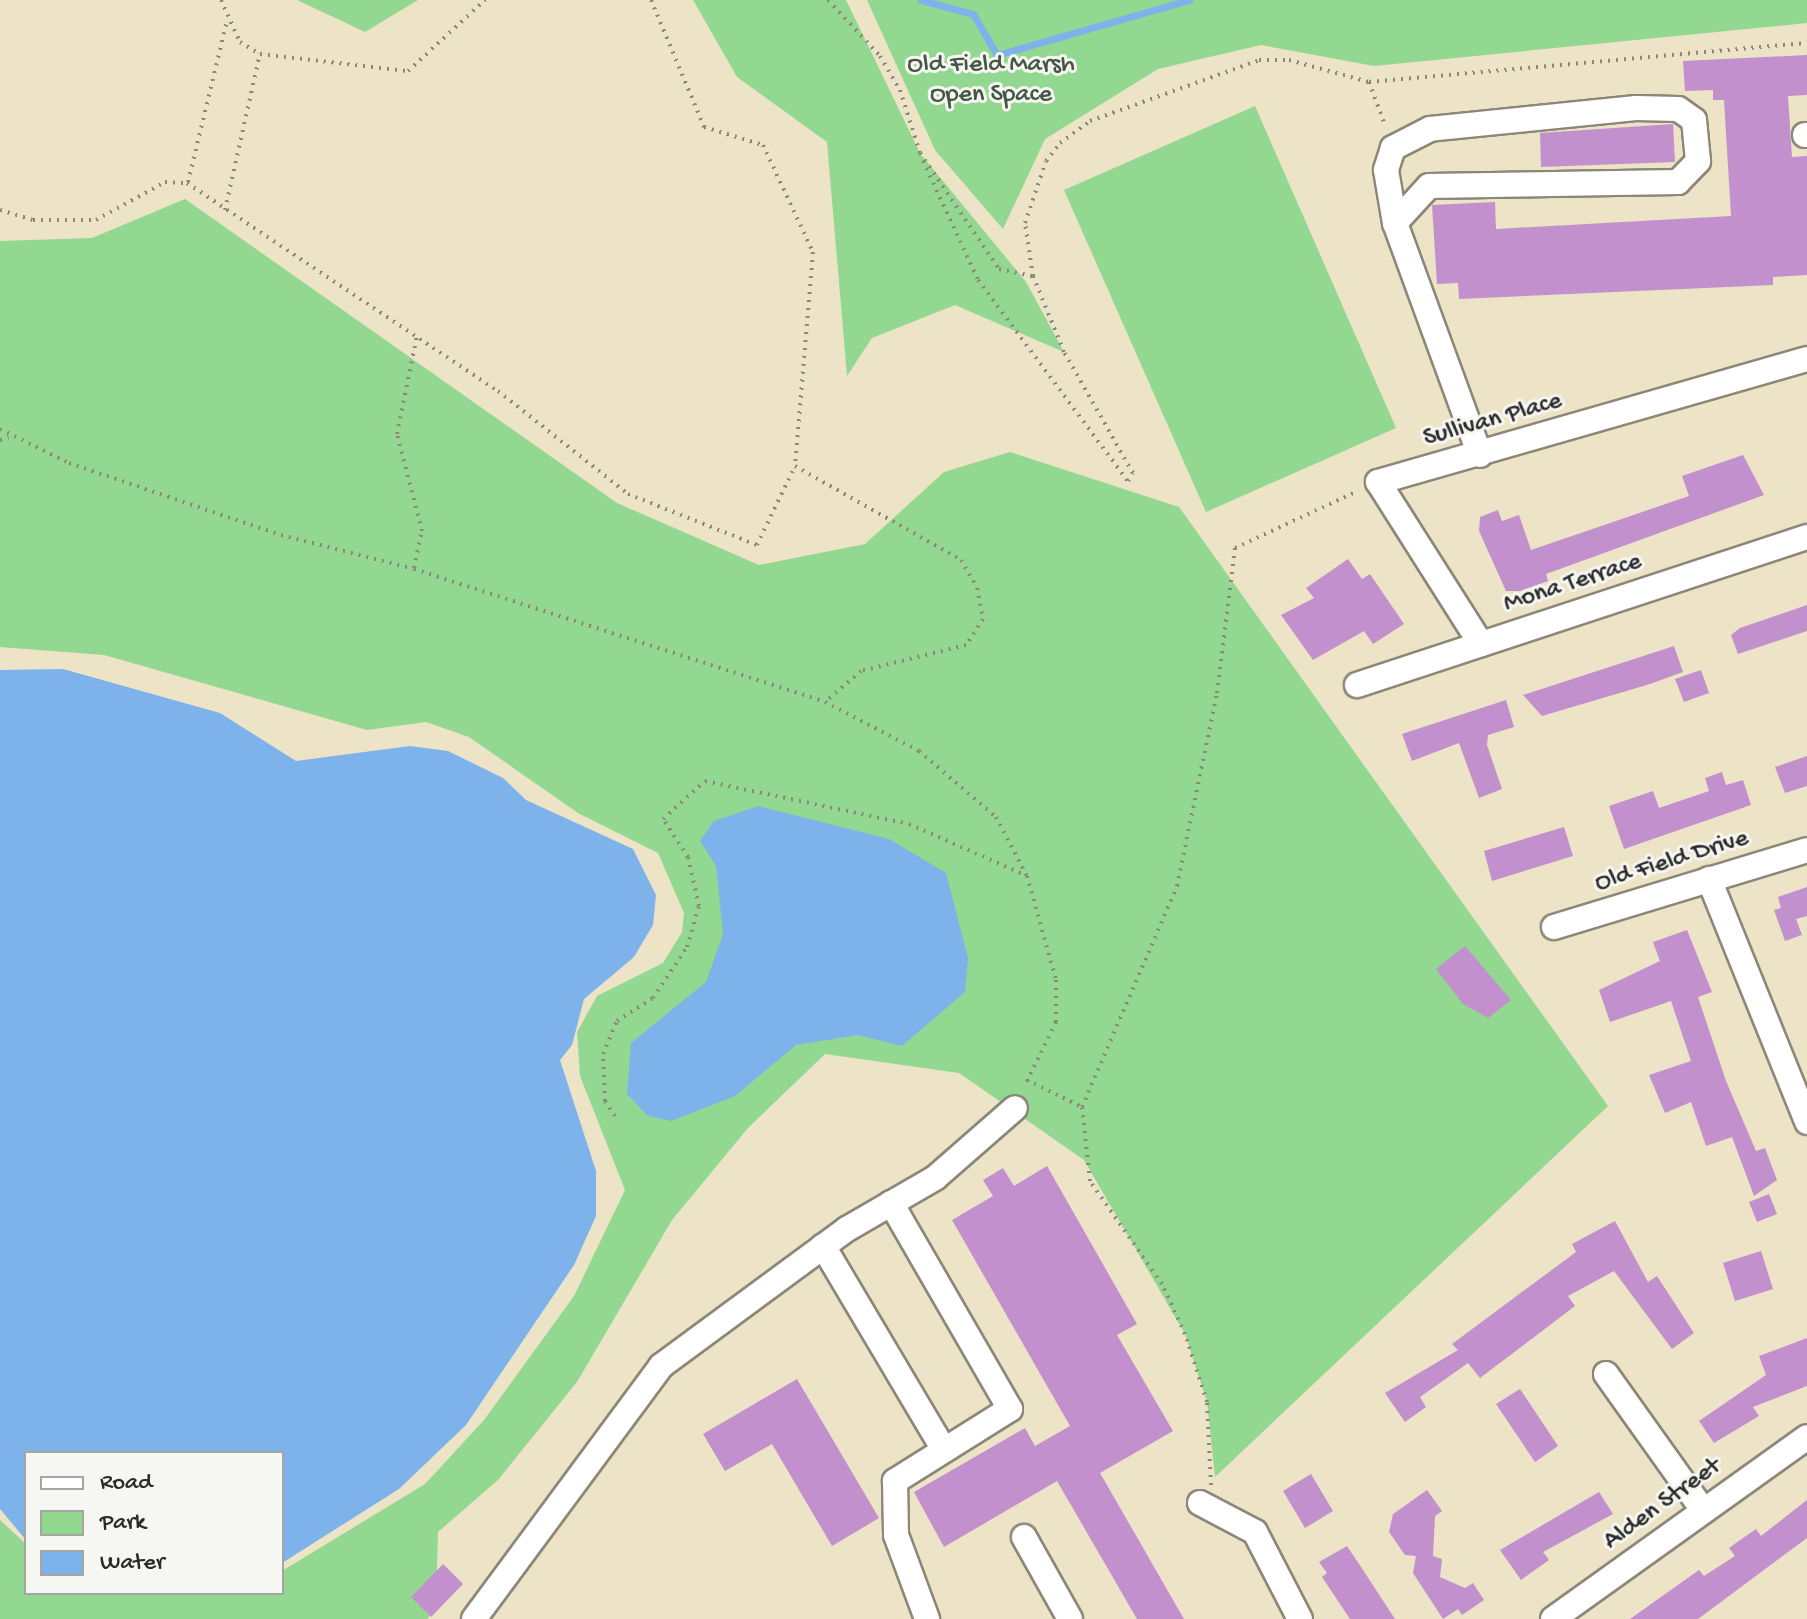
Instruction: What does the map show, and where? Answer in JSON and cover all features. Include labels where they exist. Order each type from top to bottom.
[{"type":"street","points":[[1395,223],[1429,186],[1678,182],[1698,161],[1699,136],[1678,109],[1636,108],[1430,129],[1393,148],[1386,170],[1395,223],[1480,455]]},
{"type":"street","name":"Sullivan Place","points":[[1378,482],[1807,359]]},
{"type":"street","points":[[1378,482],[1481,644]]},
{"type":"street","name":"Mona Terrace","points":[[1357,685],[1807,537]]},
{"type":"street","name":"Old Field Drive","points":[[1554,927],[1807,850]]},
{"type":"street","points":[[1709,879],[1807,1122]]},
{"type":"street","points":[[474,1619],[661,1366],[823,1246],[935,1178],[1015,1108]]},
{"type":"street","points":[[891,1203],[1010,1409],[895,1481],[896,1535],[927,1619]]},
{"type":"street","points":[[823,1246],[944,1450]]},
{"type":"street","points":[[1606,1374],[1703,1510]]},
{"type":"street","name":"Alden Street","points":[[1553,1619],[1807,1437]]},
{"type":"street","points":[[1200,1503],[1255,1532],[1300,1619]]},
{"type":"street","points":[[1024,1537],[1070,1619]]},
{"type":"path","points":[[221,0],[227,21],[260,54],[408,71],[485,0]]},
{"type":"path","points":[[0,210],[33,220],[96,220],[165,182],[187,183],[417,336],[628,494],[757,545],[795,466],[813,252],[763,145],[704,127],[651,0]]},
{"type":"path","points":[[828,0],[880,56],[978,280],[1128,481],[1133,473],[1064,352],[1033,276],[1025,223],[1030,196],[1053,152],[1090,121],[1259,60],[1289,60],[1369,82],[1807,43]]},
{"type":"path","points":[[187,183],[227,21]]},
{"type":"path","points":[[225,210],[260,54]]},
{"type":"path","points":[[1369,82],[1393,148]]},
{"type":"path","points":[[920,153],[999,269],[1033,276]]},
{"type":"path","points":[[414,569],[422,531],[397,434],[417,336]]},
{"type":"path","points":[[0,429],[9,437],[281,535],[414,569],[825,702],[919,751],[985,807],[1027,876],[1056,980],[1056,1022],[1015,1108]]},
{"type":"path","points":[[0,440],[9,437]]},
{"type":"path","points":[[795,466],[961,560],[983,619],[966,645],[861,671],[825,702]]},
{"type":"path","points":[[1200,1503],[1215,1477],[1207,1402],[1162,1284],[1090,1181],[1082,1107],[1177,886],[1217,693],[1235,548],[1378,482]]},
{"type":"path","points":[[615,1116],[605,1101],[603,1054],[617,1021],[653,998],[687,947],[699,906],[688,857],[663,819],[705,781],[909,824],[1027,876]]},
{"type":"path","points":[[1027,1080],[1082,1107]]},
{"type":"green space","points":[[297,0],[418,0],[365,32]]},
{"type":"green space","points":[[693,0],[846,0],[920,153],[1026,282],[1064,352],[955,305],[872,338],[847,376],[827,142],[737,77]]},
{"type":"green space","name":"Old Field Marsh Open Space","points":[[867,0],[1807,0],[1807,23],[1374,66],[1261,45],[1158,69],[1045,139],[1003,229],[935,150]]},
{"type":"green space","points":[[1255,106],[1396,428],[1206,512],[1064,190]]},
{"type":"green space","points":[[185,199],[617,503],[759,565],[865,544],[944,472],[1010,452],[1179,507],[1608,1106],[1215,1477],[1207,1402],[1185,1334],[1084,1160],[959,1073],[825,1054],[748,1128],[672,1220],[577,1382],[498,1480],[438,1532],[436,1598],[428,1619],[0,1619],[0,1520],[24,1542],[24,1595],[284,1595],[284,1570],[425,1484],[484,1420],[574,1296],[625,1190],[580,1076],[577,1032],[597,996],[663,963],[682,932],[684,913],[658,853],[578,813],[469,737],[426,722],[367,730],[104,655],[0,647],[0,241],[92,238]]},
{"type":"water","points":[[63,669],[220,713],[296,761],[410,746],[448,751],[503,778],[526,800],[633,849],[656,895],[653,925],[634,957],[584,999],[572,1045],[560,1060],[596,1171],[596,1216],[574,1265],[466,1425],[399,1489],[284,1562],[284,1451],[24,1451],[24,1538],[0,1509],[0,670]]},
{"type":"water","points":[[758,806],[889,839],[946,873],[968,958],[965,992],[902,1046],[858,1035],[796,1045],[735,1096],[671,1121],[648,1116],[627,1094],[631,1043],[706,982],[723,934],[716,866],[700,841],[714,821]]},
{"type":"building","points":[[1807,55],[1807,95],[1788,96],[1792,157],[1807,156],[1807,275],[1773,277],[1773,285],[1459,299],[1458,283],[1437,284],[1432,205],[1495,202],[1496,229],[1731,216],[1724,100],[1713,100],[1713,90],[1685,91],[1683,61]]},
{"type":"building","points":[[1673,124],[1675,162],[1541,167],[1540,133]]},
{"type":"building","points":[[1743,455],[1764,495],[1546,574],[1548,581],[1520,591],[1506,591],[1479,531],[1480,517],[1498,510],[1502,521],[1519,515],[1531,550],[1689,496],[1682,476]]},
{"type":"building","points":[[1348,559],[1362,579],[1370,574],[1404,624],[1373,644],[1364,631],[1313,660],[1281,615],[1314,598],[1306,588]]},
{"type":"building","points":[[1807,605],[1807,631],[1738,654],[1731,635],[1740,628]]},
{"type":"building","points":[[1674,646],[1683,672],[1650,684],[1542,716],[1523,695]]},
{"type":"building","points":[[1701,670],[1709,693],[1684,702],[1675,679]]},
{"type":"building","points":[[1506,700],[1514,727],[1488,735],[1487,745],[1502,789],[1479,798],[1459,743],[1412,761],[1402,734]]},
{"type":"building","points":[[1807,756],[1807,786],[1785,793],[1775,767]]},
{"type":"building","points":[[1722,772],[1726,785],[1743,780],[1751,805],[1624,849],[1609,806],[1653,791],[1659,808],[1709,791],[1705,778]]},
{"type":"building","points":[[1564,827],[1573,856],[1492,881],[1484,851]]},
{"type":"building","points":[[1807,887],[1807,916],[1796,919],[1802,935],[1785,941],[1774,910],[1781,908],[1778,897]]},
{"type":"building","points":[[1687,930],[1712,992],[1698,997],[1726,1081],[1756,1151],[1765,1148],[1777,1180],[1754,1196],[1732,1137],[1706,1146],[1691,1102],[1665,1113],[1649,1075],[1691,1061],[1671,1001],[1610,1022],[1599,990],[1660,961],[1653,942]]},
{"type":"building","points":[[1465,946],[1511,1000],[1488,1018],[1463,1004],[1436,969]]},
{"type":"building","points":[[1047,1166],[1137,1324],[1117,1335],[1173,1431],[1100,1473],[1184,1619],[1137,1619],[1057,1481],[944,1547],[914,1492],[1025,1428],[1035,1446],[1070,1426],[952,1220],[993,1196],[983,1180],[1003,1168],[1014,1186]]},
{"type":"building","points":[[1769,1194],[1777,1214],[1757,1222],[1749,1202]]},
{"type":"building","points":[[1615,1221],[1648,1282],[1657,1276],[1694,1333],[1672,1349],[1614,1271],[1568,1296],[1575,1306],[1480,1378],[1468,1363],[1420,1397],[1426,1407],[1405,1422],[1385,1393],[1458,1350],[1452,1344],[1576,1252],[1572,1244]]},
{"type":"building","points":[[1761,1251],[1773,1289],[1735,1301],[1723,1263]]},
{"type":"building","points":[[1807,1338],[1807,1386],[1753,1407],[1759,1416],[1714,1443],[1699,1421],[1766,1375],[1759,1356]]},
{"type":"building","points":[[797,1379],[879,1518],[832,1546],[772,1444],[725,1471],[703,1434]]},
{"type":"building","points":[[1520,1389],[1558,1446],[1535,1462],[1496,1404]]},
{"type":"building","points":[[1311,1474],[1333,1511],[1305,1528],[1283,1491]]},
{"type":"building","points":[[1427,1490],[1442,1511],[1435,1516],[1433,1556],[1442,1559],[1440,1577],[1465,1588],[1473,1583],[1484,1600],[1462,1615],[1458,1609],[1443,1619],[1413,1573],[1416,1556],[1405,1555],[1389,1532],[1393,1514]]},
{"type":"building","points":[[1599,1492],[1613,1514],[1543,1552],[1549,1560],[1521,1580],[1500,1550]]},
{"type":"building","points":[[1807,1500],[1807,1538],[1698,1619],[1630,1619],[1699,1570],[1704,1576],[1735,1556],[1729,1548],[1756,1529],[1761,1536]]},
{"type":"building","points":[[1347,1546],[1395,1619],[1350,1619],[1322,1577],[1327,1573],[1319,1562]]},
{"type":"building","points":[[443,1564],[463,1584],[431,1617],[411,1597]]},
{"type":"waterway","points":[[921,0],[973,14],[997,55],[1189,0]]}]
